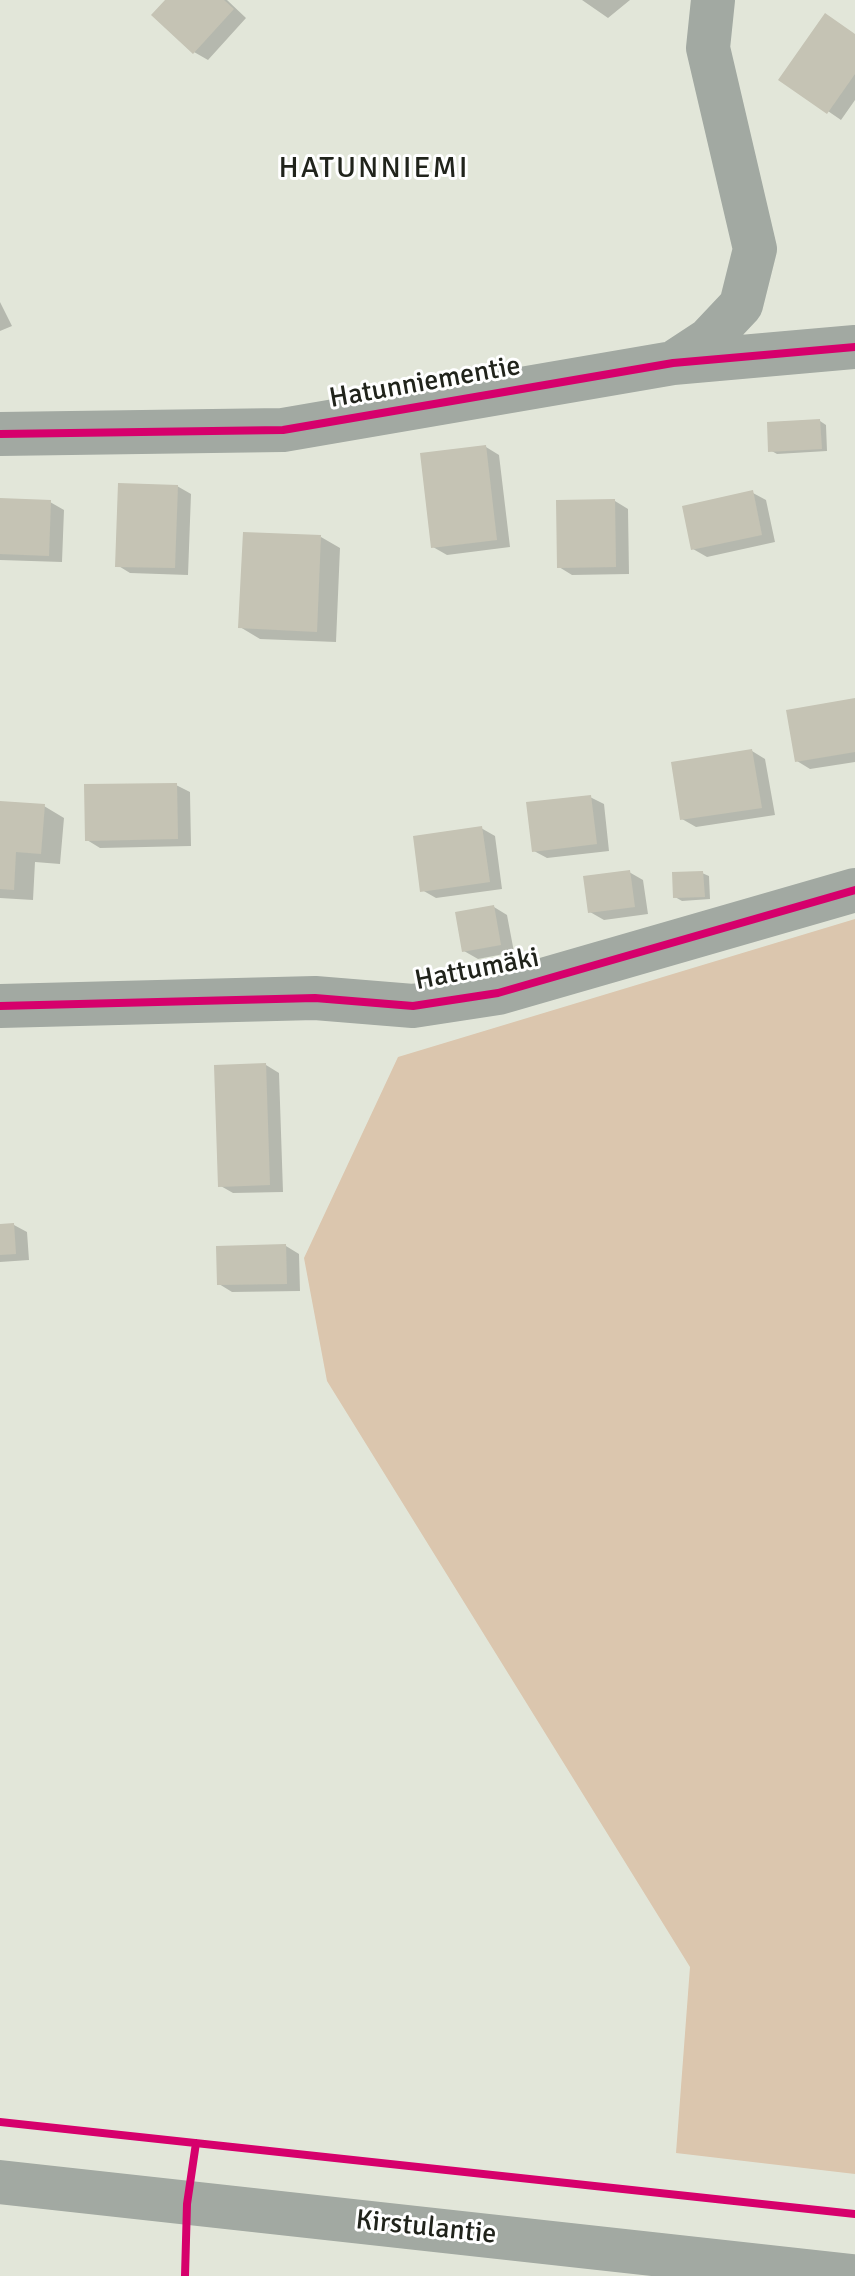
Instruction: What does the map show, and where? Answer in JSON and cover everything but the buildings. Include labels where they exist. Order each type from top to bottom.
[{"type":"street","points":[[673,363],[708,340],[741,305],[755,249],[708,48],[713,0]]},
{"type":"street","name":"Hatunniementie","points":[[0,434],[283,430],[673,363],[855,347]]},
{"type":"street","name":"Hattumäki","points":[[0,1006],[315,998],[413,1006],[498,993],[855,890]]},
{"type":"street","name":"Kirstulantie","points":[[0,2182],[852,2276]]},
{"type":"shaded area","points":[[855,919],[855,2174],[676,2153],[690,1967],[327,1381],[304,1258],[398,1057]]},
{"type":"cycle path","points":[[0,434],[283,430],[673,363],[855,347]]},
{"type":"cycle path","points":[[0,1006],[315,998],[413,1006],[498,993],[855,890]]},
{"type":"cycle path","points":[[0,2122],[855,2214]]},
{"type":"cycle path","points":[[185,2276],[187,2204],[196,2143]]},
{"type":"district","name":"HATUNNIEMI","points":[[374,169]]}]
